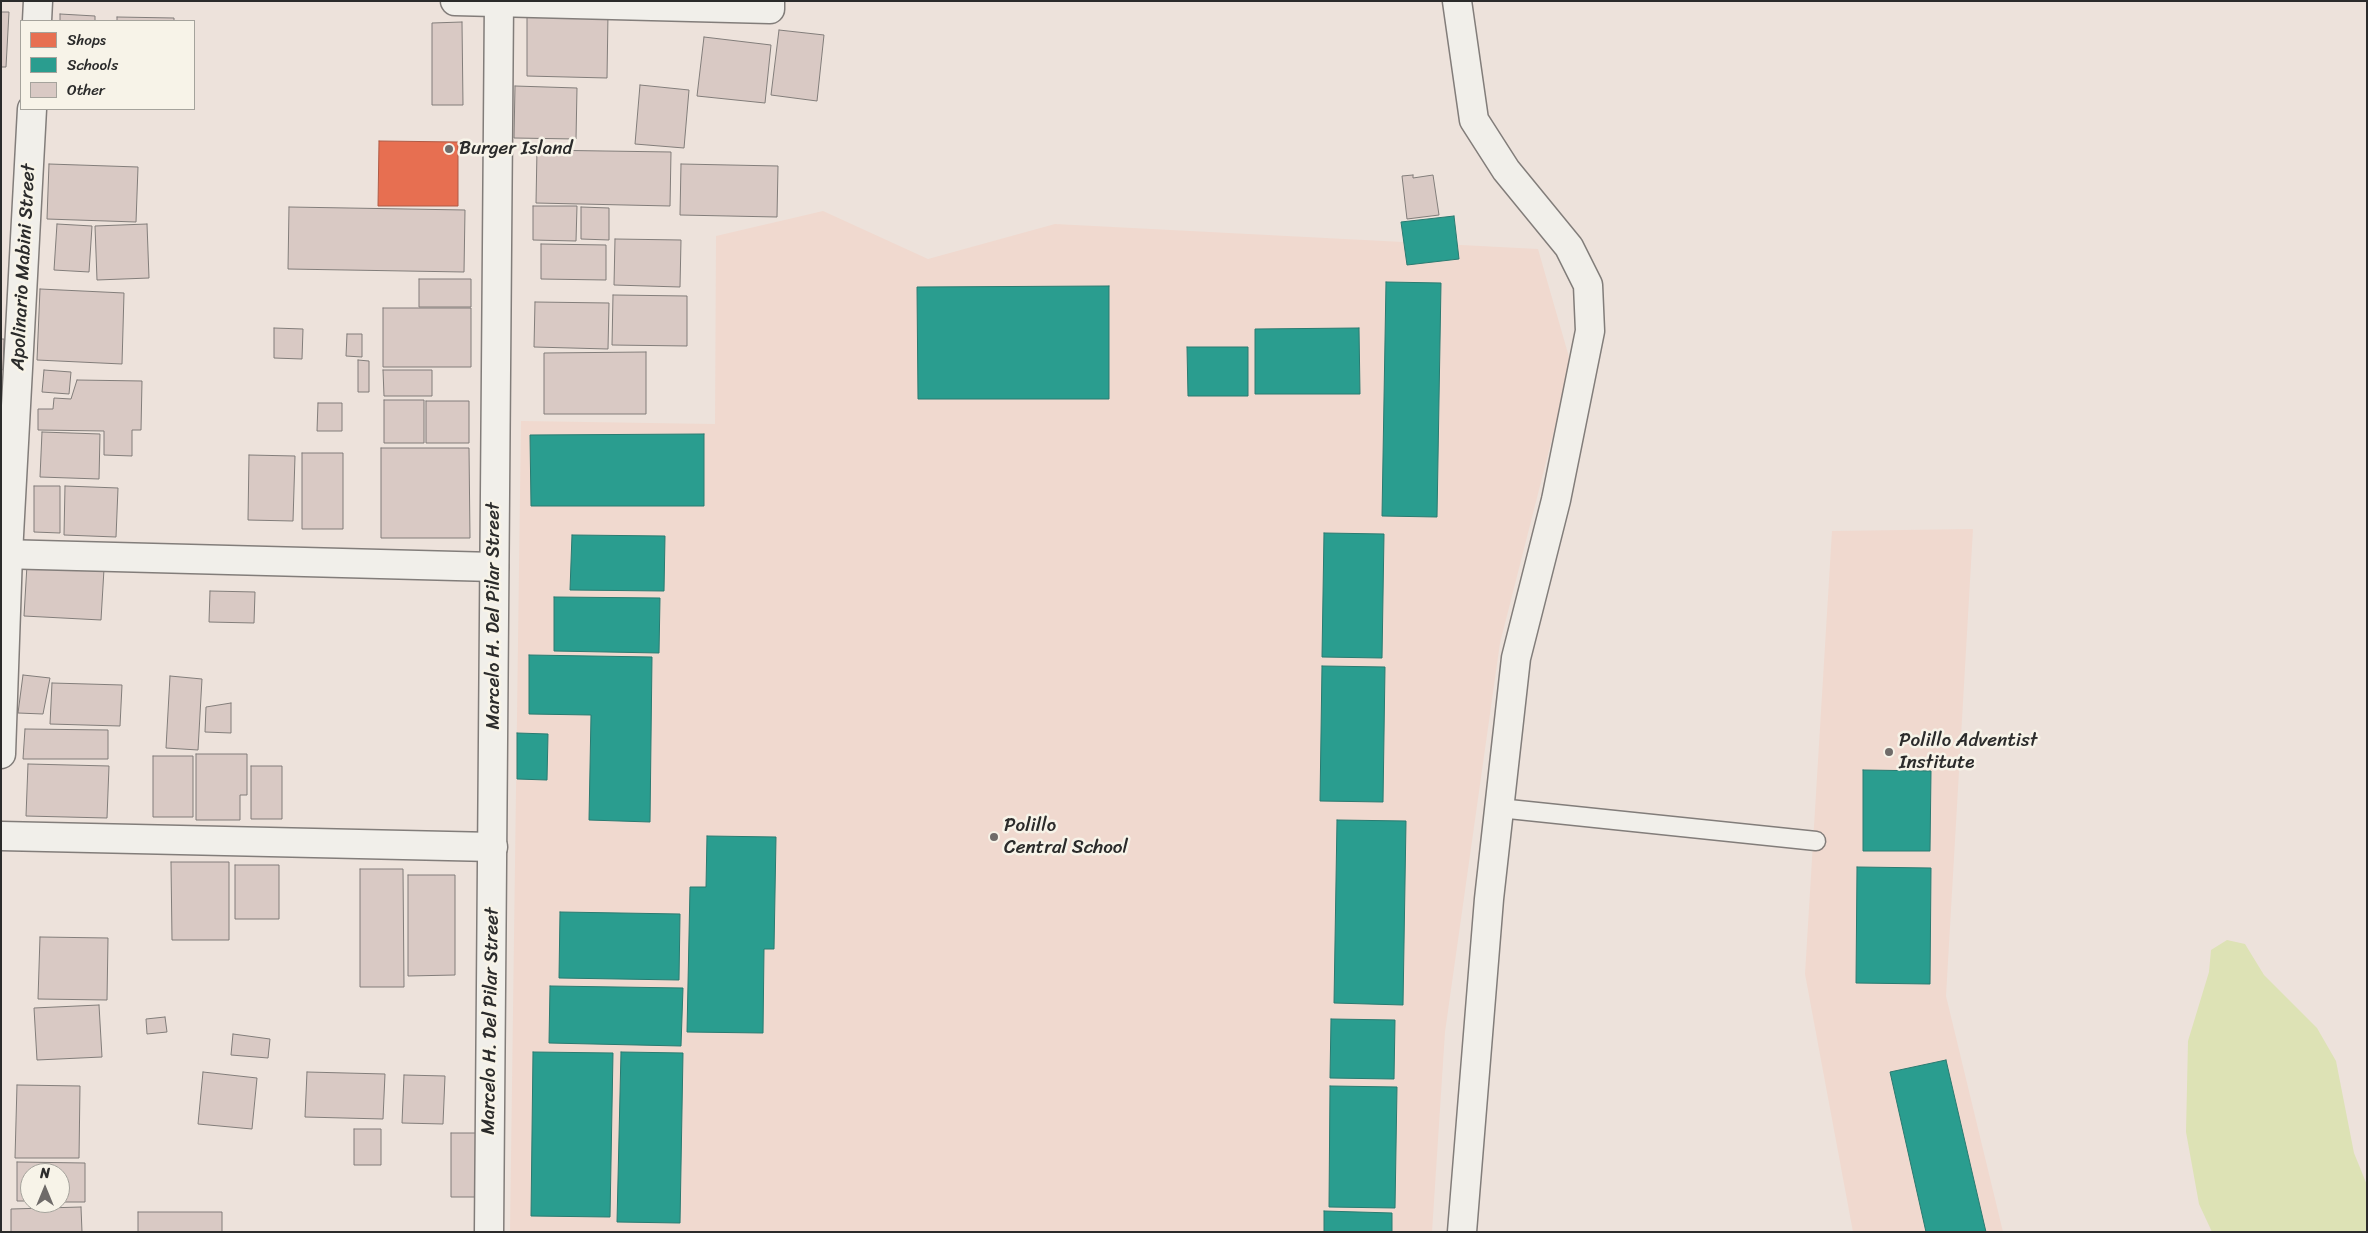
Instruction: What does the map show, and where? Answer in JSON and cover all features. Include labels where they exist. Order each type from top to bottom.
[{"type":"street","points":[[37,20],[38,1]]},
{"type":"street","points":[[455,1],[770,9],[770,1]]},
{"type":"street","points":[[1457,1],[1474,120],[1506,170],[1569,246],[1588,284],[1590,331],[1556,500],[1516,658],[1489,899],[1462,1232]]},
{"type":"street","name":"Marcelo H. Del Pilar Street","points":[[489,1232],[499,2]]},
{"type":"street","name":"Apolinario Mabini Street","points":[[1,754],[5,554],[32,110]]},
{"type":"street","points":[[5,554],[494,566]]},
{"type":"street","points":[[1,836],[493,847]]},
{"type":"lane","points":[[1499,808],[1816,841]]},
{"type":"shaded area","name":"Polillo Central School","points":[[823,211],[928,259],[1055,224],[1538,249],[1571,364],[1500,643],[1445,1032],[1432,1232],[510,1232],[521,421],[715,424],[716,236]]},
{"type":"shaded area","name":"Polillo Adventist Institute","points":[[1973,529],[1946,996],[2003,1232],[1853,1232],[1805,974],[1832,531]]},
{"type":"green space","points":[[2227,940],[2245,944],[2264,975],[2317,1028],[2336,1061],[2354,1153],[2367,1185],[2367,1232],[2212,1232],[2199,1204],[2186,1132],[2188,1041],[2209,972],[2211,950]]},
{"type":"building: Shops","points":[[379,141],[458,142],[458,206],[378,206]]},
{"type":"building: Schools","points":[[1454,216],[1459,259],[1407,265],[1401,222]]},
{"type":"building: Schools","points":[[1386,282],[1441,283],[1437,517],[1382,516]]},
{"type":"building: Schools","points":[[1109,286],[1109,399],[918,399],[917,287]]},
{"type":"building: Schools","points":[[1359,328],[1360,394],[1255,394],[1255,329]]},
{"type":"building: Schools","points":[[1187,347],[1248,347],[1248,396],[1188,396]]},
{"type":"building: Schools","points":[[704,434],[704,506],[531,506],[530,435]]},
{"type":"building: Schools","points":[[1324,533],[1384,534],[1382,658],[1322,657]]},
{"type":"building: Schools","points":[[572,535],[665,536],[664,591],[570,590]]},
{"type":"building: Schools","points":[[554,597],[660,598],[659,653],[554,651]]},
{"type":"building: Schools","points":[[529,655],[652,657],[650,822],[589,820],[591,715],[529,714]]},
{"type":"building: Schools","points":[[1322,666],[1385,667],[1383,802],[1320,801]]},
{"type":"building: Schools","points":[[517,733],[548,734],[547,780],[517,779]]},
{"type":"building: Schools","points":[[1863,770],[1931,771],[1930,851],[1863,851]]},
{"type":"building: Schools","points":[[1337,820],[1406,821],[1403,1005],[1334,1003]]},
{"type":"building: Schools","points":[[707,836],[776,837],[774,949],[764,949],[763,1033],[687,1032],[690,887],[706,887]]},
{"type":"building: Schools","points":[[1857,867],[1931,868],[1930,984],[1856,983]]},
{"type":"building: Schools","points":[[560,912],[680,914],[679,980],[559,978]]},
{"type":"building: Schools","points":[[550,986],[683,988],[681,1046],[549,1043]]},
{"type":"building: Schools","points":[[1331,1019],[1395,1020],[1394,1079],[1330,1078]]},
{"type":"building: Schools","points":[[533,1052],[613,1053],[610,1217],[531,1216]]},
{"type":"building: Schools","points":[[621,1052],[683,1053],[680,1223],[617,1222]]},
{"type":"building: Schools","points":[[1946,1060],[1986,1232],[1926,1232],[1890,1072]]},
{"type":"building: Schools","points":[[1330,1086],[1397,1087],[1395,1208],[1329,1207]]},
{"type":"building: Schools","points":[[1324,1211],[1392,1213],[1392,1232],[1324,1232]]},
{"type":"building: Other","points":[[1,12],[9,12],[6,67],[1,67]]},
{"type":"building: Other","points":[[527,13],[608,14],[607,78],[527,76]]},
{"type":"building: Other","points":[[60,14],[95,16],[95,20],[60,20]]},
{"type":"building: Other","points":[[117,17],[174,18],[174,20],[117,20]]},
{"type":"building: Other","points":[[462,22],[463,105],[432,105],[432,23]]},
{"type":"building: Other","points":[[779,30],[824,35],[817,101],[771,95]]},
{"type":"building: Other","points":[[704,37],[771,45],[765,103],[697,96]]},
{"type":"building: Other","points":[[640,85],[689,90],[684,148],[635,144]]},
{"type":"building: Other","points":[[515,86],[577,88],[576,139],[514,138]]},
{"type":"building: Other","points":[[537,150],[671,152],[670,206],[536,203]]},
{"type":"building: Other","points":[[49,164],[138,167],[136,222],[47,219]]},
{"type":"building: Other","points":[[681,164],[778,166],[777,217],[680,215]]},
{"type":"building: Other","points":[[1413,175],[1413,178],[1433,175],[1439,215],[1407,219],[1402,176]]},
{"type":"building: Other","points":[[533,206],[577,206],[576,241],[533,240]]},
{"type":"building: Other","points":[[289,207],[465,210],[464,272],[288,269]]},
{"type":"building: Other","points":[[581,207],[609,208],[609,240],[581,239]]},
{"type":"building: Other","points":[[57,224],[92,226],[89,272],[54,270]]},
{"type":"building: Other","points":[[147,224],[149,278],[97,280],[95,226]]},
{"type":"building: Other","points":[[615,239],[681,240],[680,287],[614,285]]},
{"type":"building: Other","points":[[541,244],[606,245],[606,280],[541,279]]},
{"type":"building: Other","points":[[419,279],[471,279],[471,307],[419,307]]},
{"type":"building: Other","points":[[40,289],[124,293],[122,364],[37,360]]},
{"type":"building: Other","points":[[613,295],[687,296],[687,346],[612,345]]},
{"type":"building: Other","points":[[535,302],[609,303],[608,349],[534,347]]},
{"type":"building: Other","points":[[383,308],[471,308],[471,367],[383,367]]},
{"type":"building: Other","points":[[274,328],[303,329],[302,359],[274,358]]},
{"type":"building: Other","points":[[347,334],[362,334],[362,357],[346,356]]},
{"type":"building: Other","points":[[1,339],[4,339],[3,370],[1,369]]},
{"type":"building: Other","points":[[646,352],[646,414],[544,414],[544,353]]},
{"type":"building: Other","points":[[358,360],[369,361],[369,392],[358,392]]},
{"type":"building: Other","points":[[44,370],[71,372],[69,394],[42,392]]},
{"type":"building: Other","points":[[383,370],[432,370],[432,396],[384,396]]},
{"type":"building: Other","points":[[77,380],[142,381],[141,430],[132,430],[132,456],[104,455],[104,431],[38,430],[38,409],[53,409],[54,398],[71,399]]},
{"type":"building: Other","points":[[384,400],[424,400],[424,443],[384,443]]},
{"type":"building: Other","points":[[426,401],[469,401],[469,443],[426,443]]},
{"type":"building: Other","points":[[318,403],[342,403],[342,431],[317,431]]},
{"type":"building: Other","points":[[42,432],[100,434],[99,479],[40,477]]},
{"type":"building: Other","points":[[381,448],[469,448],[470,538],[381,538]]},
{"type":"building: Other","points":[[302,453],[343,453],[343,529],[302,529]]},
{"type":"building: Other","points":[[249,455],[295,456],[293,521],[248,520]]},
{"type":"building: Other","points":[[34,486],[60,486],[60,533],[34,532]]},
{"type":"building: Other","points":[[65,486],[118,488],[116,537],[64,535]]},
{"type":"building: Other","points":[[27,565],[104,569],[101,620],[24,616]]},
{"type":"building: Other","points":[[210,591],[255,592],[254,623],[209,622]]},
{"type":"building: Other","points":[[23,675],[50,678],[43,714],[18,713]]},
{"type":"building: Other","points":[[170,676],[202,679],[198,750],[166,748]]},
{"type":"building: Other","points":[[52,683],[122,685],[120,726],[50,724]]},
{"type":"building: Other","points":[[231,703],[231,733],[205,732],[206,707]]},
{"type":"building: Other","points":[[25,729],[108,730],[108,759],[23,759]]},
{"type":"building: Other","points":[[196,754],[247,754],[247,795],[240,795],[240,820],[196,820]]},
{"type":"building: Other","points":[[153,756],[193,756],[193,817],[153,817]]},
{"type":"building: Other","points":[[28,764],[109,766],[107,818],[26,816]]},
{"type":"building: Other","points":[[251,766],[282,766],[282,819],[251,819]]},
{"type":"building: Other","points":[[171,862],[229,862],[229,940],[172,940]]},
{"type":"building: Other","points":[[235,865],[279,865],[279,919],[235,919]]},
{"type":"building: Other","points":[[360,869],[403,869],[404,987],[360,987]]},
{"type":"building: Other","points":[[408,875],[455,875],[455,975],[408,976]]},
{"type":"building: Other","points":[[40,937],[108,938],[107,1000],[38,999]]},
{"type":"building: Other","points":[[99,1005],[102,1057],[37,1060],[34,1008]]},
{"type":"building: Other","points":[[165,1017],[167,1032],[147,1034],[146,1019]]},
{"type":"building: Other","points":[[233,1034],[270,1039],[268,1058],[231,1055]]},
{"type":"building: Other","points":[[203,1072],[257,1078],[252,1129],[198,1124]]},
{"type":"building: Other","points":[[307,1072],[385,1074],[383,1119],[305,1117]]},
{"type":"building: Other","points":[[404,1075],[445,1076],[443,1124],[402,1123]]},
{"type":"building: Other","points":[[17,1085],[80,1086],[79,1158],[15,1158]]},
{"type":"building: Other","points":[[354,1129],[381,1129],[381,1165],[354,1165]]},
{"type":"building: Other","points":[[451,1133],[485,1133],[485,1197],[451,1197]]},
{"type":"building: Other","points":[[17,1162],[85,1163],[85,1202],[70,1202],[70,1163],[20,1163],[20,1201],[17,1201]]},
{"type":"building: Other","points":[[70,1207],[81,1207],[82,1232],[11,1232],[11,1209],[20,1209],[20,1213],[70,1213]]},
{"type":"building: Other","points":[[138,1212],[222,1212],[222,1232],[138,1232]]},
{"type":"place","name":"Burger Island","points":[[449,149]]},
{"type":"place","name":"Polillo Adventist Institute","points":[[1889,752]]},
{"type":"place","name":"Polillo Central School","points":[[994,837]]}]
